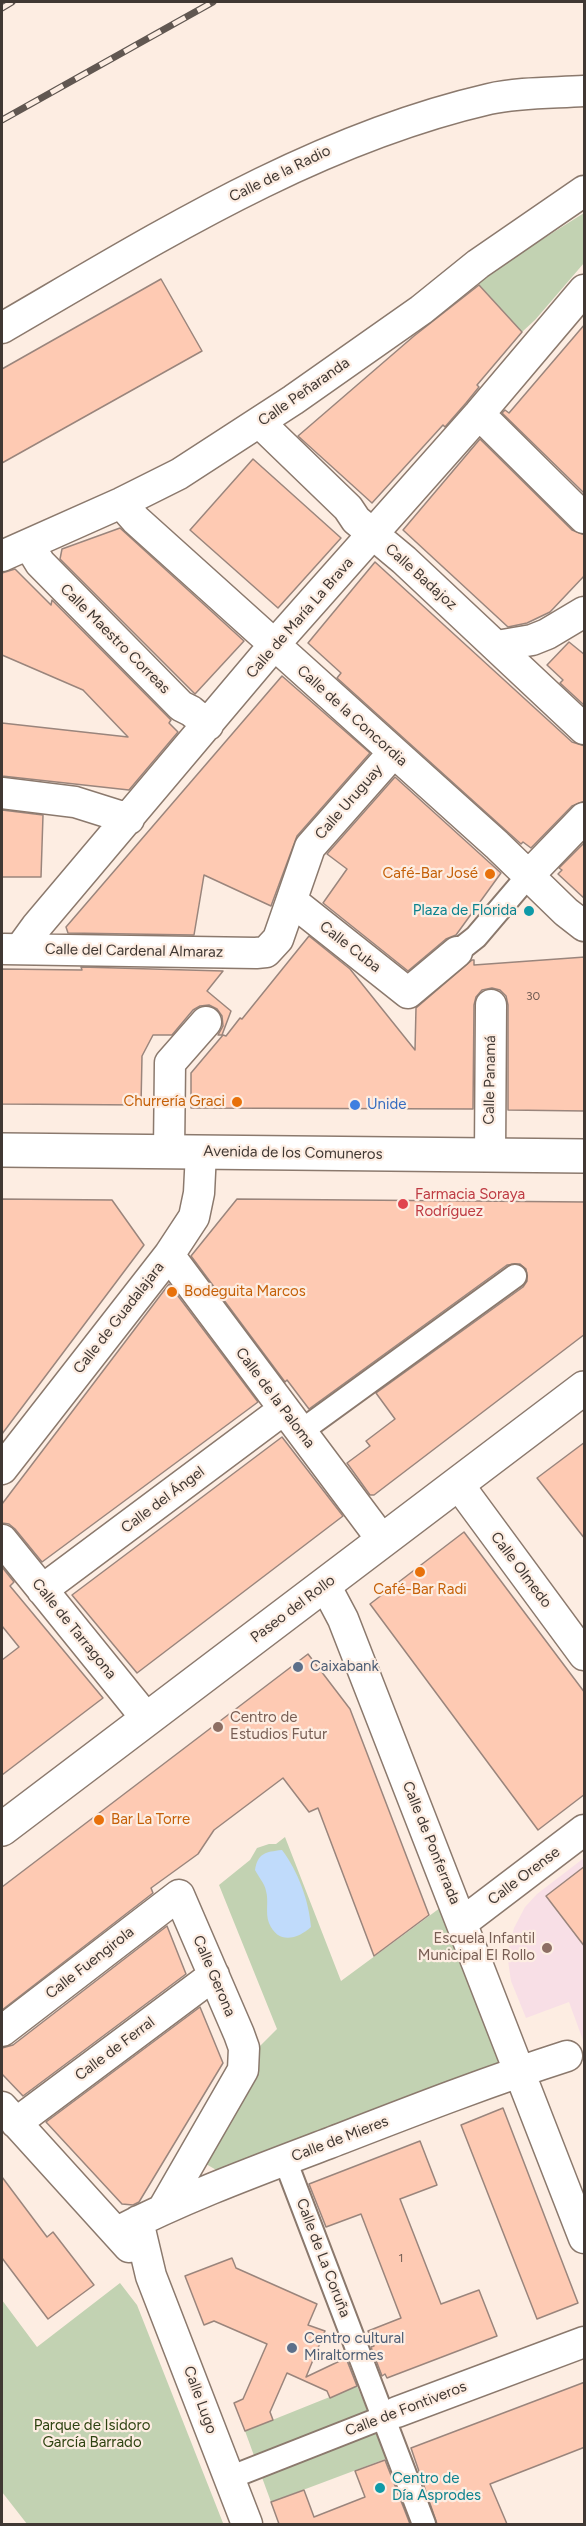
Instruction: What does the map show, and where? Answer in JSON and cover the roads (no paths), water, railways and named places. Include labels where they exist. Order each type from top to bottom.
[{"type":"main road","name":"Avenida de los Comuneros","points":[[2,1150],[585,1156]]},
{"type":"main road","name":"Paseo del Rollo","points":[[2,1829],[585,1388]]},
{"type":"street","name":"Calle de la Radio","points":[[2,328],[196,215],[337,147],[491,99],[585,91]]},
{"type":"street","name":"Calle Peñaranda","points":[[2,556],[121,503],[179,474],[260,423],[421,310],[478,264],[585,191]]},
{"type":"street","name":"Calle de María La Brava","points":[[11,949],[36,927],[273,645],[479,414],[585,290]]},
{"type":"street","points":[[479,414],[585,518]]},
{"type":"street","name":"Calle Badajoz","points":[[260,423],[373,534],[404,560],[585,729]]},
{"type":"street","name":"Calle de la Concordia","points":[[121,503],[136,520],[273,645],[566,912],[585,926]]},
{"type":"street","name":"Calle Maestro Correas","points":[[29,545],[40,563],[182,706],[208,725]]},
{"type":"street","points":[[497,646],[532,640],[585,612]]},
{"type":"street","name":"Calle Uruguay","points":[[267,952],[278,939],[310,847],[393,753]]},
{"type":"street","points":[[2,793],[75,802],[129,819]]},
{"type":"street","points":[[457,952],[476,937],[528,876],[585,818]]},
{"type":"street","name":"Calle Cuba","points":[[292,901],[408,993],[457,952]]},
{"type":"street","name":"Calle del Cardenal Almaraz","points":[[11,949],[267,952]]},
{"type":"street","name":"Calle Panamá","points":[[490,1155],[491,1005]]},
{"type":"street","points":[[169,1152],[170,1063],[206,1022]]},
{"type":"street","name":"Calle de Guadalajara","points":[[2,1469],[169,1255],[194,1217],[199,1194],[201,1152]]},
{"type":"street","name":"Calle de la Paloma","points":[[169,1255],[383,1541]]},
{"type":"street","name":"Calle del Ángel","points":[[42,1590],[291,1421],[515,1276]]},
{"type":"street","name":"Calle Olmedo","points":[[458,1484],[585,1655]]},
{"type":"street","name":"Calle de Tarragona","points":[[2,1539],[147,1719]]},
{"type":"street","name":"Calle de Ponferrada","points":[[325,1585],[344,1618],[585,2238]]},
{"type":"street","name":"Calle Orense","points":[[463,1922],[585,1830]]},
{"type":"street","name":"Calle Gerona","points":[[179,1895],[244,2048],[243,2070],[196,2151]]},
{"type":"street","name":"Calle Fuengirola","points":[[2,2031],[179,1895]]},
{"type":"street","name":"Calle de Ferral","points":[[9,2115],[214,1975]]},
{"type":"street","name":"Calle de Mieres","points":[[139,2221],[285,2160],[519,2070],[567,2056]]},
{"type":"street","name":"Calle Lugo","points":[[9,2115],[139,2221],[151,2276],[247,2524]]},
{"type":"street","points":[[196,2151],[197,2166],[207,2178],[221,2185]]},
{"type":"street","points":[[139,2221],[196,2151]]},
{"type":"street","name":"Calle de La Coruña","points":[[285,2160],[391,2415],[424,2524]]},
{"type":"street","name":"Calle de Fontiveros","points":[[229,2478],[585,2342]]},
{"type":"water","points":[[282,1850],[302,1887],[311,1927],[300,1935],[288,1938],[278,1935],[269,1923],[265,1888],[255,1870],[263,1854]]},
{"type":"railway","points":[[2,8],[12,2]]},
{"type":"railway","points":[[2,120],[213,2]]},
{"type":"place","name":"Café-Bar José","points":[[490,874]]},
{"type":"place","name":"Plaza de Florida","points":[[529,911]]},
{"type":"place","name":"Churrería Graci","points":[[237,1102]]},
{"type":"place","name":"Unide","points":[[355,1105]]},
{"type":"place","name":"Farmacia Soraya Rodríguez","points":[[403,1204]]},
{"type":"place","name":"Bodeguita Marcos","points":[[172,1292]]},
{"type":"place","name":"Café-Bar Radi","points":[[420,1572]]},
{"type":"place","name":"Caixabank","points":[[298,1667]]},
{"type":"place","name":"Centro de Estudios Futur","points":[[218,1727]]},
{"type":"place","name":"Bar La Torre","points":[[99,1820]]},
{"type":"place","name":"Escuela Infantil Municipal El Rollo","points":[[547,1948]]},
{"type":"place","name":"Centro cultural Miraltormes","points":[[292,2348]]},
{"type":"place","name":"Centro de Día Asprodes","points":[[380,2488]]},
{"type":"park label","name":"Parque de Isidoro García Barrado","points":[[92,2434]]}]
